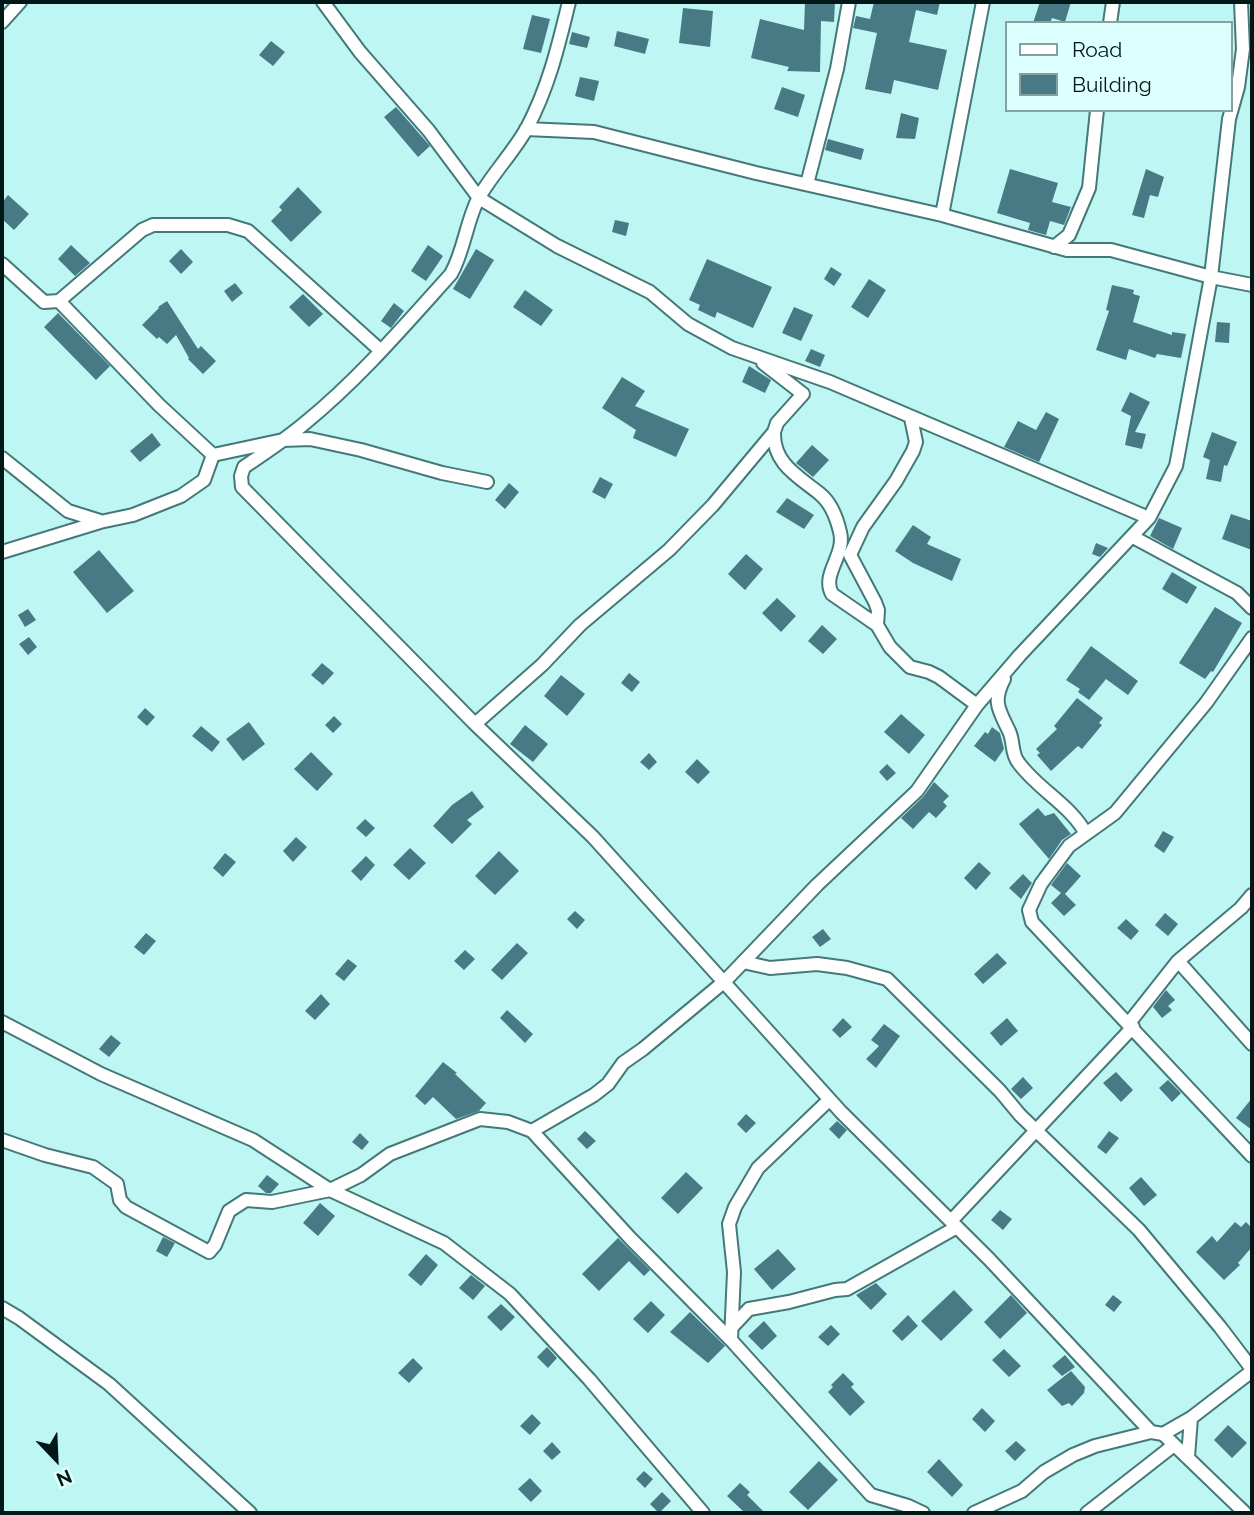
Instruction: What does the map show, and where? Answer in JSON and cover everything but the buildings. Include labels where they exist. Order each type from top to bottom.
[{"type":"street","points":[[2,22],[20,2]]},
{"type":"street","points":[[323,2],[360,52],[429,131],[479,198],[557,246],[650,292],[688,324],[732,348],[830,382],[1149,519]]},
{"type":"street","points":[[569,2],[553,69],[526,130],[479,198],[466,229],[458,262],[451,274],[381,351],[332,399],[284,440],[244,467],[242,486],[475,724],[593,837],[830,1100],[1157,1433],[1174,1444],[1245,1513]]},
{"type":"street","points":[[807,184],[837,69],[849,2]]},
{"type":"street","points":[[942,215],[983,2]]},
{"type":"street","points":[[1110,21],[1113,2]]},
{"type":"street","points":[[1233,103],[1240,74],[1242,49],[1241,2]]},
{"type":"street","points":[[1054,247],[1069,235],[1088,188],[1097,112]]},
{"type":"street","points":[[532,1131],[594,1095],[608,1084],[624,1062],[725,981],[817,885],[917,791],[977,705],[1077,592],[1149,519],[1176,466],[1211,277],[1231,112]]},
{"type":"street","points":[[526,130],[594,132],[942,215],[1054,247],[1067,250],[1111,250],[1211,277],[1252,285]]},
{"type":"street","points":[[2,264],[44,302],[60,301],[142,230],[153,225],[228,225],[248,231],[381,351]]},
{"type":"street","points":[[60,301],[159,405],[213,455]]},
{"type":"street","points":[[755,356],[803,394],[777,423],[774,441],[782,461],[801,481],[826,500],[837,522],[841,549],[830,575],[830,591],[877,625],[888,644],[911,667],[929,671],[977,705]]},
{"type":"street","points":[[877,625],[876,603],[850,555],[863,527],[913,452],[916,442],[911,418]]},
{"type":"street","points":[[475,724],[542,665],[580,625],[669,550],[713,505],[774,432]]},
{"type":"street","points":[[213,455],[284,440],[310,439],[487,482]]},
{"type":"street","points":[[2,552],[100,522],[133,515],[181,496],[204,480],[213,455]]},
{"type":"street","points":[[2,458],[68,511],[100,522]]},
{"type":"street","points":[[1133,537],[1237,593],[1252,608]]},
{"type":"street","points":[[1252,638],[1206,703],[1115,813],[1069,846],[1041,884],[1029,910],[1032,922],[1252,1156]]},
{"type":"street","points":[[1020,655],[1002,682],[997,708],[1011,735],[1016,759],[1030,777],[1080,823],[1086,834]]},
{"type":"street","points":[[732,1326],[749,1309],[847,1289],[954,1224],[1131,1025],[1178,961],[1241,908],[1252,895]]},
{"type":"street","points":[[761,943],[762,966]]},
{"type":"street","points":[[1178,961],[1252,1044]]},
{"type":"street","points":[[743,962],[770,968],[817,964],[847,968],[887,979],[1139,1230],[1220,1327],[1252,1370],[1191,1418],[1157,1433],[1096,1446],[1073,1455],[1044,1472],[1022,1491],[974,1513]]},
{"type":"street","points":[[2,1022],[101,1074],[253,1140],[330,1190],[444,1243],[510,1294],[589,1379],[703,1513]]},
{"type":"street","points":[[731,1340],[734,1272],[729,1224],[735,1208],[758,1168],[830,1100]]},
{"type":"street","points":[[2,1140],[46,1156],[93,1167],[117,1184],[120,1200],[126,1207],[209,1252],[215,1245],[229,1211],[246,1200],[272,1202],[330,1190],[361,1175],[390,1154],[480,1119],[508,1122],[532,1131],[631,1239],[731,1340],[871,1495],[923,1513]]},
{"type":"street","points":[[2,1308],[109,1384],[250,1513]]},
{"type":"street","points":[[1188,1457],[1191,1418]]},
{"type":"street","points":[[1087,1513],[1174,1444]]}]
